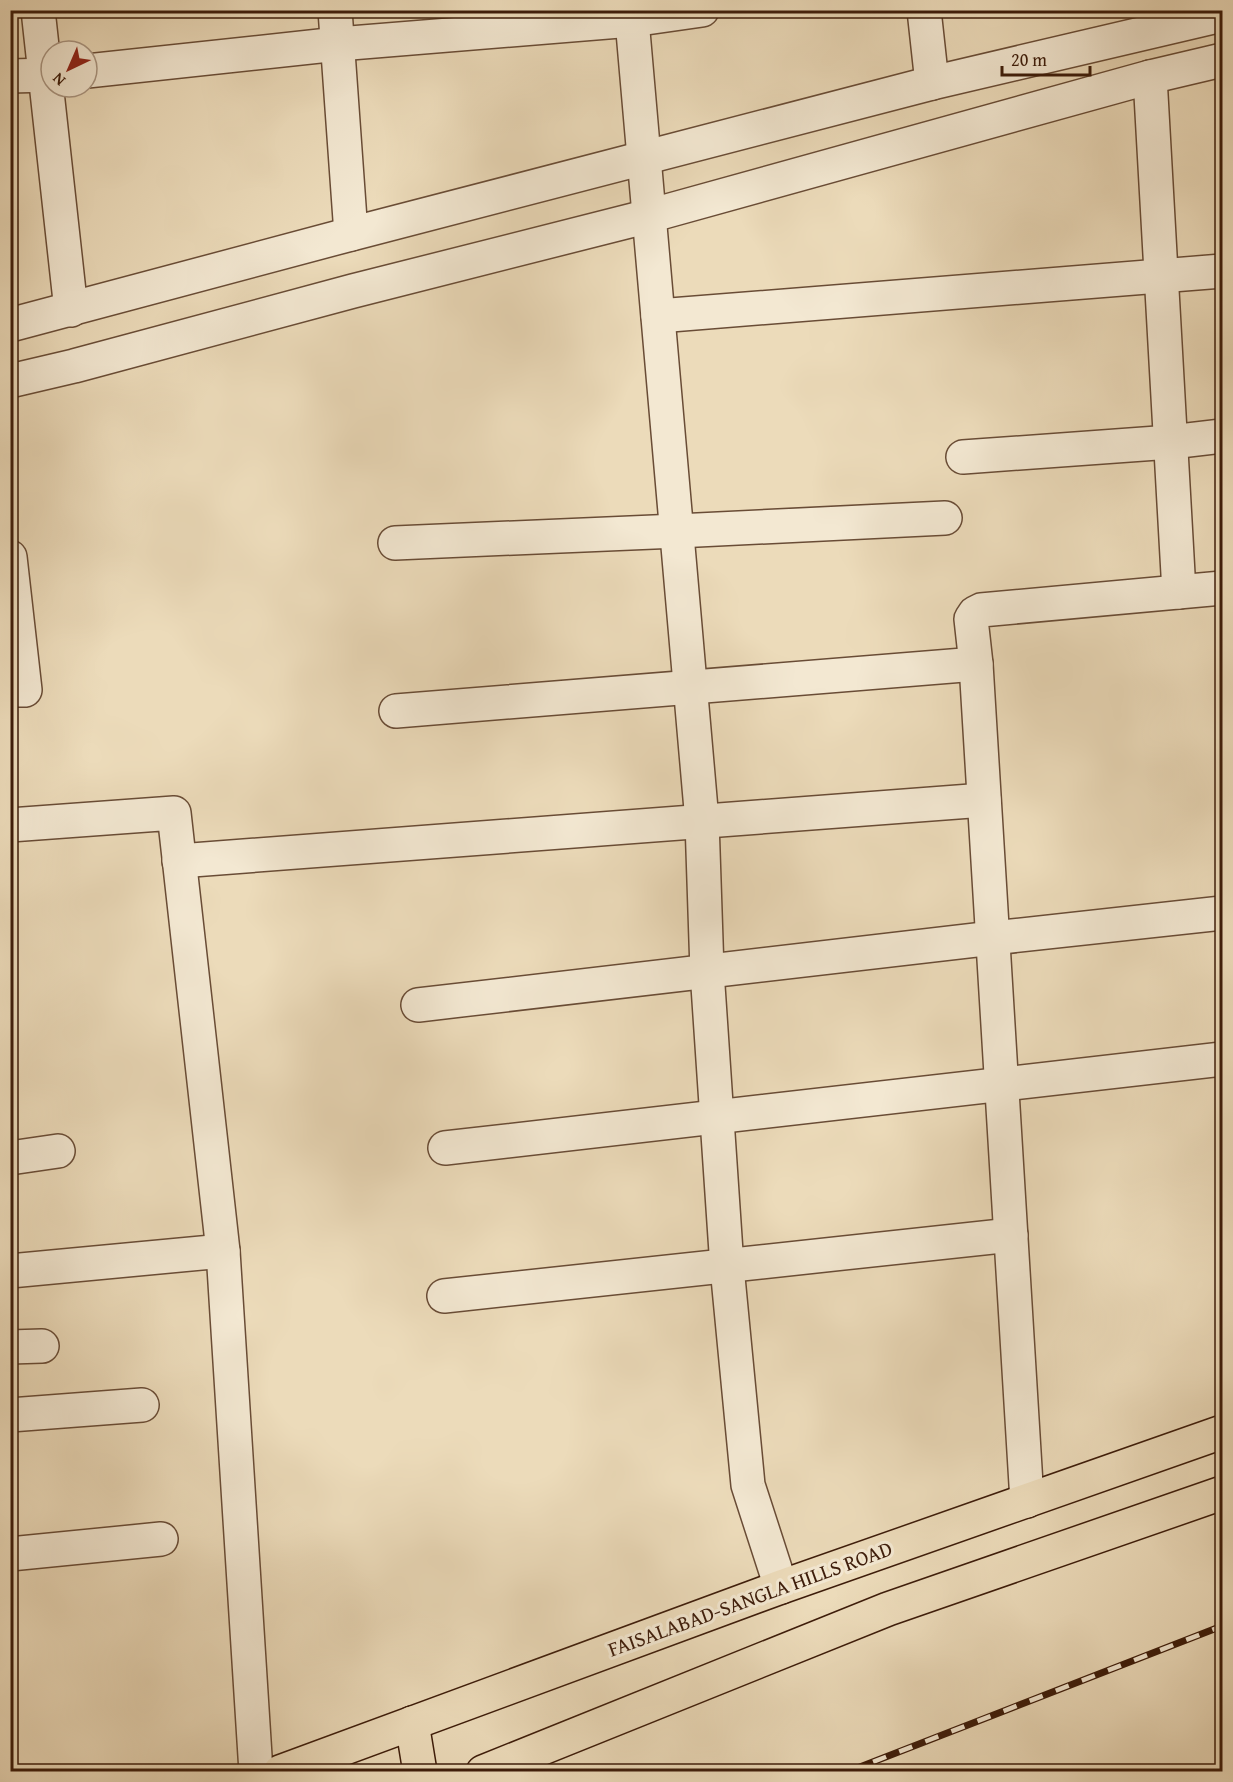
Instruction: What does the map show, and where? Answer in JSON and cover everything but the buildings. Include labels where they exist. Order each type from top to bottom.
[{"type":"main road","name":"FAISALABAD-SANGLA HILLS ROAD","points":[[280,1772],[781,1587],[1222,1432]]},
{"type":"main road","points":[[483,1772],[888,1610],[1222,1493]]},
{"type":"main road","points":[[412,1723],[420,1772]]},
{"type":"street","points":[[39,10],[43,39]]},
{"type":"street","points":[[335,10],[351,234]]},
{"type":"street","points":[[99,70],[338,44],[632,20],[702,10]]},
{"type":"street","points":[[924,10],[932,83]]},
{"type":"street","points":[[10,325],[932,83],[1222,15]]},
{"type":"street","points":[[632,20],[702,821],[707,971],[727,1267],[748,1485],[781,1587]]},
{"type":"street","points":[[10,381],[649,216],[1150,77],[1222,60]]},
{"type":"street","points":[[10,76],[39,75]]},
{"type":"street","points":[[1150,77],[1179,592]]},
{"type":"street","points":[[51,99],[70,310]]},
{"type":"street","points":[[658,316],[1222,271]]},
{"type":"street","points":[[963,457],[1171,442],[1222,436]]},
{"type":"street","points":[[395,543],[945,518]]},
{"type":"street","points":[[10,557],[25,690],[10,690]]},
{"type":"street","points":[[1027,1501],[976,664],[971,619],[981,610],[1222,588]]},
{"type":"street","points":[[396,711],[976,664]]},
{"type":"street","points":[[178,861],[984,800]]},
{"type":"street","points":[[10,825],[174,813],[223,1251],[256,1772]]},
{"type":"street","points":[[418,1005],[1222,913]]},
{"type":"street","points":[[446,1148],[1222,1059]]},
{"type":"street","points":[[10,1158],[58,1151]]},
{"type":"street","points":[[444,1296],[1011,1235]]},
{"type":"street","points":[[10,1271],[223,1251]]},
{"type":"street","points":[[10,1415],[142,1405]]},
{"type":"street","points":[[10,1554],[161,1539]]},
{"type":"railway","points":[[847,1772],[1222,1626]]}]
